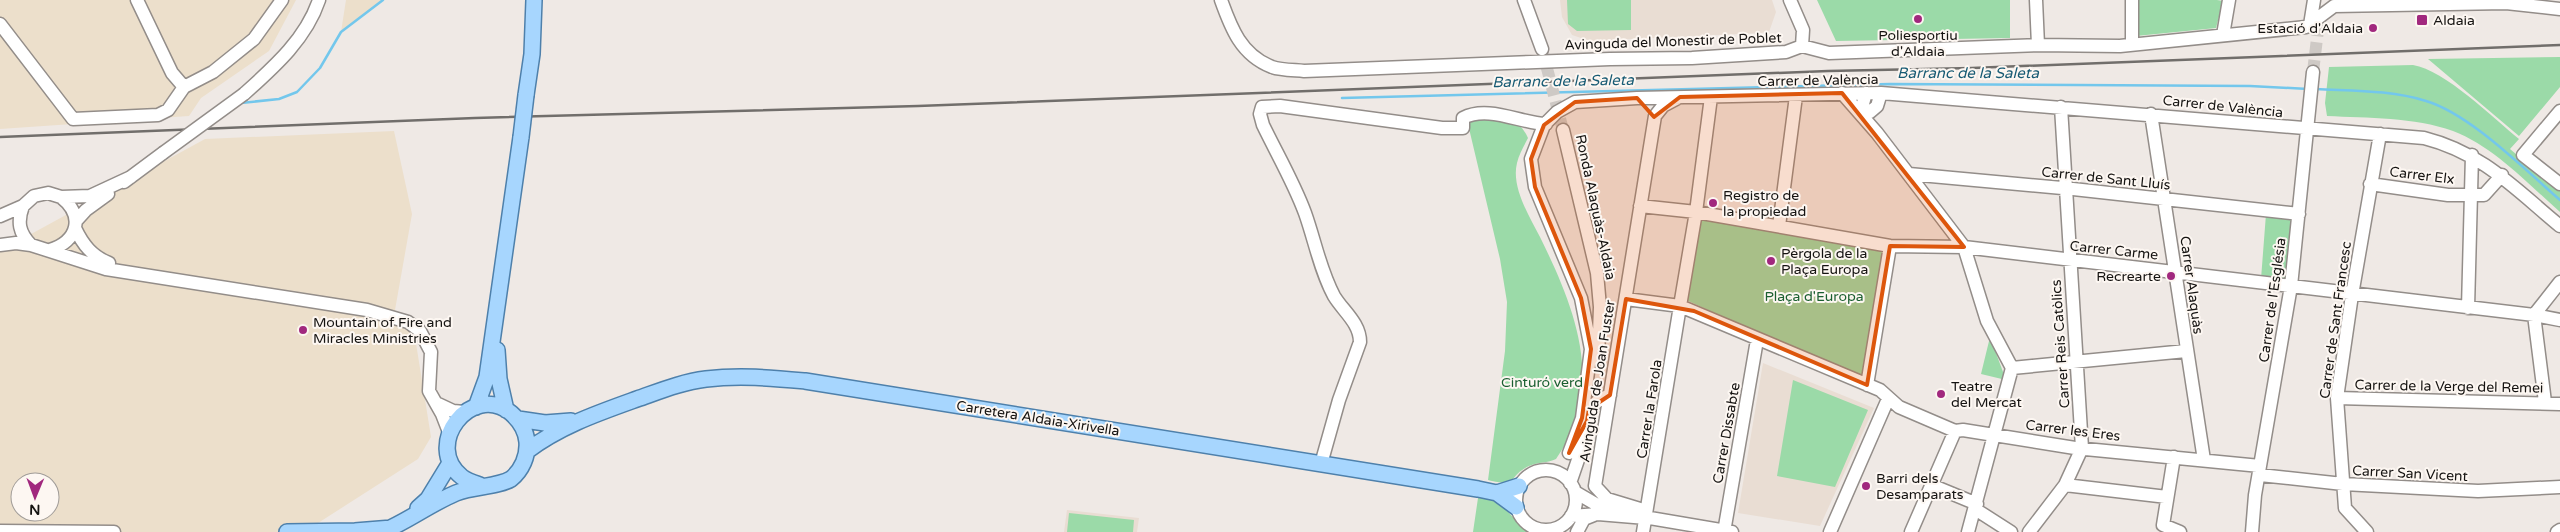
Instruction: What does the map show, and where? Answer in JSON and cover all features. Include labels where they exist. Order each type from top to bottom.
[{"type":"main road","points":[[470,409],[487,377],[495,326],[532,54],[534,0]]},
{"type":"main road","points":[[287,532],[387,530],[456,493],[480,485],[496,485],[511,478],[522,466],[527,451],[526,434],[512,414],[499,379],[495,326]]},
{"type":"main road","name":"Carretera Aldaia-Xirivella","points":[[527,451],[548,436],[583,419],[678,384],[706,379],[750,376],[805,381],[1497,493],[1519,486]]},
{"type":"main road","points":[[480,485],[462,478],[450,463],[446,448],[449,432],[455,420],[470,409],[491,405],[512,414]]},
{"type":"main road","name":"Carretera Aldaia-Xirivella","points":[[512,414],[545,423],[583,419]]},
{"type":"main road","points":[[387,530],[428,499],[450,463]]},
{"type":"main road","name":"Carretera Aldaia-Xirivella","points":[[1497,493],[1516,507]]},
{"type":"street","points":[[137,0],[172,73],[184,87]]},
{"type":"street","points":[[0,24],[72,119],[158,115],[168,110],[184,87],[213,72],[254,39],[282,0]]},
{"type":"street","points":[[131,177],[90,196],[61,197],[48,193],[34,196],[24,206],[19,216],[19,227],[23,237],[40,250],[61,247],[70,239],[76,225],[86,210],[131,177],[163,153],[244,94],[272,69],[301,35],[319,0]]},
{"type":"street","name":"Avinguda del Monestir de Poblet","points":[[1221,0],[1232,33],[1252,54],[1273,67],[1304,71],[1601,59],[1692,58],[1786,52],[1802,46],[1829,53],[2132,44],[2310,26]]},
{"type":"street","points":[[1524,0],[1542,49]]},
{"type":"street","points":[[1790,0],[1803,30],[1802,46]]},
{"type":"street","points":[[2036,0],[2038,46]]},
{"type":"street","points":[[2132,0],[2132,44]]},
{"type":"street","points":[[2223,35],[2229,0]]},
{"type":"street","points":[[2324,2],[2506,3],[2560,9]]},
{"type":"street","points":[[2310,26],[2324,2]]},
{"type":"street","points":[[2310,26],[2324,2]]},
{"type":"street","name":"Carrer de l'Església","points":[[2252,532],[2255,495],[2291,286],[2313,72]]},
{"type":"street","points":[[1842,93],[1867,109],[1877,132]]},
{"type":"street","name":"Carrer de València","points":[[1546,124],[1558,112],[1575,102],[1637,98],[1796,96],[1842,93],[1881,93],[2307,124],[2424,138],[2442,142],[2472,155],[2502,175],[2560,226]]},
{"type":"street","points":[[1866,93],[1867,109],[1877,132],[1964,247],[1986,321],[2012,368],[1968,532]]},
{"type":"street","points":[[1867,109],[1881,93]]},
{"type":"street","points":[[1779,226],[1796,96]]},
{"type":"street","points":[[1637,98],[1655,116],[1663,106],[1680,97]]},
{"type":"street","points":[[1680,306],[1696,212],[1711,97]]},
{"type":"street","points":[[1321,464],[1338,400],[1360,342],[1360,336],[1353,321],[1337,301],[1326,282],[1304,211],[1263,125],[1260,114],[1262,107],[1280,106],[1442,128],[1464,128],[1463,118],[1470,114],[1515,117],[1530,123],[1546,124]]},
{"type":"street","name":"Carrer Reis Catòlics","points":[[2029,532],[2065,485],[2082,448],[2061,107]]},
{"type":"street","points":[[2560,110],[2523,155],[2560,184]]},
{"type":"street","name":"Carrer Alaquàs","points":[[2151,114],[2204,460]]},
{"type":"street","name":"Avinguda de Joan Fuster","points":[[1646,518],[1640,509],[1607,499],[1595,486],[1655,116]]},
{"type":"street","points":[[1522,120],[1534,150]]},
{"type":"street","name":"Ronda Alaquàs-Aldaia","points":[[1546,124],[1531,159],[1535,187],[1581,298],[1591,350],[1582,418],[1569,453]]},
{"type":"street","name":"Ronda Alaquàs-Aldaia","points":[[1563,130],[1598,282],[1600,308],[1598,359],[1573,488]]},
{"type":"street","name":"Carrer de Sant Francesc","points":[[2367,532],[2345,508],[2337,398],[2370,184],[2380,134]]},
{"type":"street","points":[[2468,308],[2472,155]]},
{"type":"street","name":"Carrer de Sant Lluís","points":[[1909,174],[2066,188],[2299,214]]},
{"type":"street","points":[[2471,196],[2484,195],[2502,175]]},
{"type":"street","name":"Carrer Elx","points":[[2370,184],[2471,196]]},
{"type":"street","points":[[61,197],[69,203],[81,242],[96,258],[137,274]]},
{"type":"street","points":[[0,216],[24,206]]},
{"type":"street","points":[[1640,206],[1696,212],[1890,246],[1964,247]]},
{"type":"street","points":[[0,245],[16,243],[31,245]]},
{"type":"street","points":[[1867,385],[1890,246]]},
{"type":"street","name":"Carrer Carme","points":[[1964,247],[2175,271],[2352,295],[2534,315],[2560,320]]},
{"type":"street","points":[[50,250],[106,269],[367,310],[408,322],[420,331],[431,352],[429,391],[449,432]]},
{"type":"street","points":[[2545,402],[2534,315],[2560,282]]},
{"type":"street","points":[[1626,299],[1680,306],[1757,340],[1880,390],[1888,399],[1830,532]]},
{"type":"street","name":"Carrer la Farola","points":[[1643,532],[1680,306]]},
{"type":"street","name":"Carrer Dissabte","points":[[1726,532],[1757,340]]},
{"type":"street","points":[[2012,368],[2077,364],[2186,351]]},
{"type":"street","name":"Ronda Alaquàs-Aldaia","points":[[1551,470],[1569,453],[1588,415],[1610,395]]},
{"type":"street","name":"Carrer de la Verge del Remei","points":[[2337,398],[2545,402],[2560,404]]},
{"type":"street","name":"Carrer les Eres","points":[[1888,399],[1899,407],[1954,431],[1963,430],[2082,448],[2204,460],[2260,471]]},
{"type":"street","points":[[436,403],[453,411],[470,409]]},
{"type":"street","points":[[1911,532],[1954,431]]},
{"type":"street","points":[[2174,457],[2163,525],[2180,532]]},
{"type":"street","points":[[1646,518],[1598,514],[1552,530],[1539,531],[1524,521],[1516,507],[1516,497],[1519,486],[1535,472],[1551,470],[1562,475],[1573,488],[1599,506],[1646,518],[1726,532]]},
{"type":"street","name":"Carrer San Vicent","points":[[2260,471],[2343,484],[2478,491],[2560,487]]},
{"type":"street","points":[[1931,485],[1976,506],[2011,532]]},
{"type":"street","points":[[2065,485],[2167,497]]},
{"type":"street","points":[[1566,524],[1576,503],[1573,488]]},
{"type":"street","points":[[1578,532],[1584,519],[1598,514]]},
{"type":"street","points":[[0,532],[114,532]]},
{"type":"highlighted area","points":[[1842,93],[1964,247],[1890,246],[1867,385],[1694,311],[1626,299],[1610,395],[1589,409],[1587,421],[1569,453],[1582,418],[1591,349],[1581,298],[1535,187],[1531,159],[1544,125],[1575,102],[1637,98],[1654,117],[1680,97]]},
{"type":"shaded area","points":[[0,0],[296,0],[269,51],[201,98],[189,116],[0,129]]},
{"type":"shaded area","points":[[346,0],[383,0],[341,32]]},
{"type":"shaded area","points":[[1560,0],[1772,0],[1776,12],[1769,32],[1590,41],[1572,35],[1562,17]]},
{"type":"shaded area","points":[[394,131],[412,214],[395,310],[415,337],[431,437],[418,459],[304,532],[0,532],[0,251],[205,139]]},
{"type":"shaded area","points":[[1763,363],[1874,408],[1820,526],[1738,513]]},
{"type":"shaded area","points":[[1067,510],[1139,518],[1137,532],[1064,532]]},
{"type":"green space","points":[[1567,0],[1631,0],[1631,30],[1577,31],[1568,24]]},
{"type":"green space","name":"Poliesportiu d'Aldaia","points":[[1817,0],[2010,0],[2010,38],[1836,41]]},
{"type":"green space","points":[[2138,0],[2223,1],[2216,28],[2136,36]]},
{"type":"green space","points":[[2560,57],[2560,87],[2519,136],[2428,59]]},
{"type":"green space","points":[[2413,65],[2426,69],[2454,85],[2519,139],[2510,149],[2560,191],[2560,212],[2496,156],[2482,146],[2453,131],[2438,126],[2407,121],[2327,116],[2325,103],[2329,67]]},
{"type":"green space","name":"Cinturó verd","points":[[1483,118],[1510,120],[1520,126],[1528,138],[1517,163],[1516,172],[1519,191],[1526,211],[1553,264],[1574,319],[1583,376],[1580,404],[1571,432],[1556,459],[1529,466],[1512,480],[1505,483],[1488,480],[1505,351],[1507,302],[1500,259],[1467,120]]},
{"type":"green space","points":[[2266,214],[2292,217],[2285,283],[2261,279]]},
{"type":"green space","name":"Plaça d'Europa","points":[[1697,219],[1883,248],[1861,380],[1684,299]]},
{"type":"green space","points":[[1990,337],[2006,380],[1981,374]]},
{"type":"green space","points":[[1793,380],[1868,410],[1835,487],[1777,476]]},
{"type":"green space","points":[[1478,498],[1495,500],[1530,532],[1473,532]]},
{"type":"green space","points":[[1069,513],[1134,520],[1133,532],[1067,532]]},
{"type":"waterway","points":[[241,103],[279,99],[297,92],[320,68],[341,32],[383,0]]},
{"type":"waterway","name":"Barranc de la Saleta","points":[[1342,98],[1890,84],[2250,86],[2308,89]]},
{"type":"waterway","name":"Barranc de la Saleta","points":[[2316,89],[2372,92],[2413,97],[2443,108],[2496,144],[2560,200]]},
{"type":"tunnel","points":[[2313,72],[2321,5]]},
{"type":"tunnel","points":[[1542,49],[1563,130]]},
{"type":"railway","points":[[0,137],[475,118],[918,106],[2560,45]]},
{"type":"place","name":"Poliesportiu d'Aldaia","points":[[1918,19]]},
{"type":"place","name":"Aldaia","points":[[2422,20]]},
{"type":"place","name":"Estació d'Aldaia","points":[[2373,28]]},
{"type":"place","name":"Registro de la propiedad","points":[[1713,203]]},
{"type":"place","name":"Pèrgola de la Plaça Europa","points":[[1771,261]]},
{"type":"place","name":"Recrearte","points":[[2171,276]]},
{"type":"place","name":"Mountain of Fire and Miracles Ministries","points":[[303,330]]},
{"type":"place","name":"Teatre del Mercat","points":[[1941,394]]},
{"type":"place","name":"Barri dels Desamparats","points":[[1866,486]]}]
